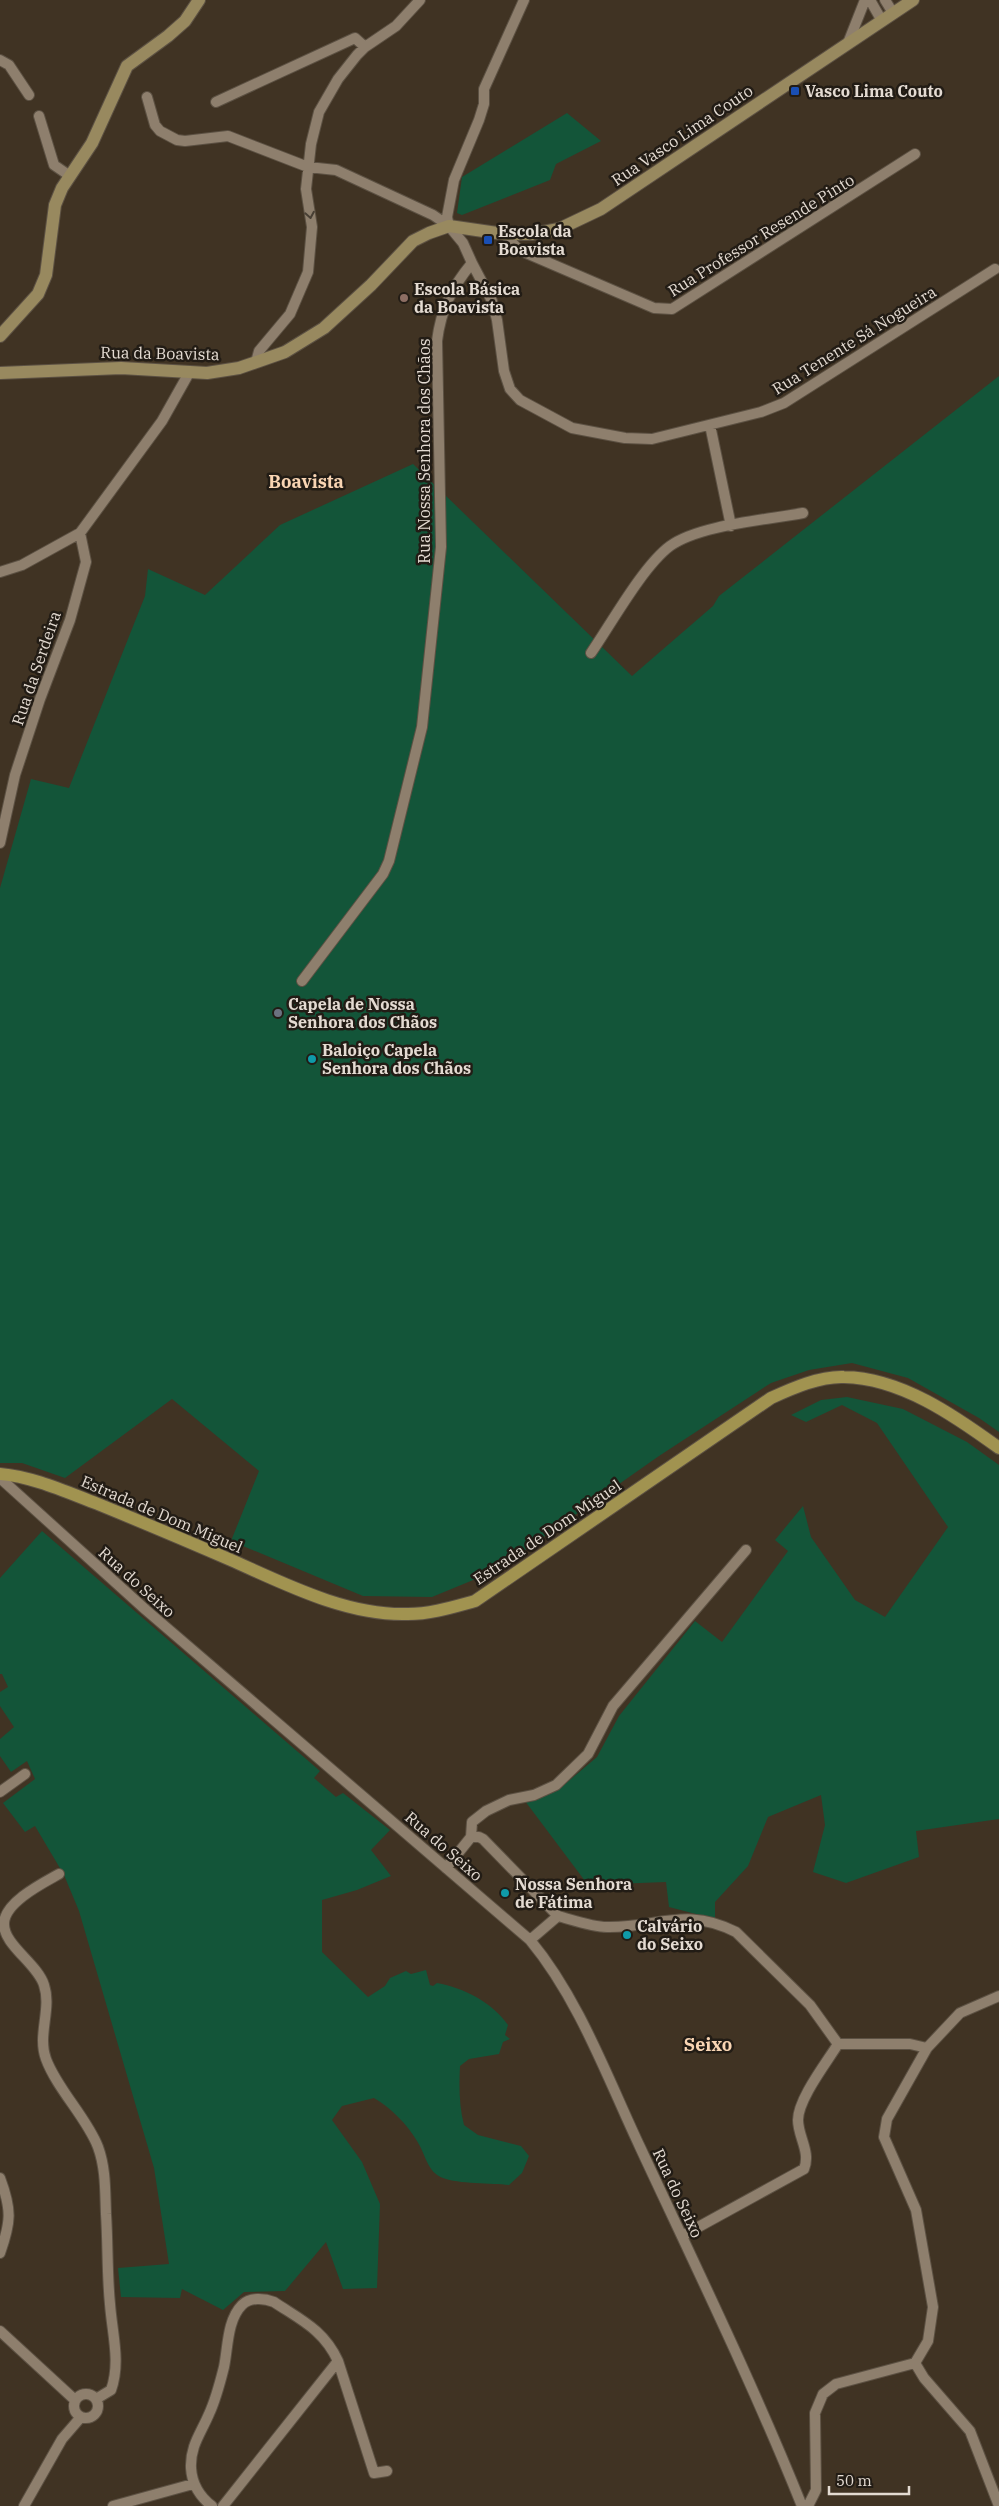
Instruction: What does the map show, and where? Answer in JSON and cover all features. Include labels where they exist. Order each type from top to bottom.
[{"type":"main road","name":"Estrada de Dom Miguel","points":[[0,1474],[21,1476],[60,1489],[152,1526],[277,1581],[342,1604],[378,1612],[408,1614],[438,1611],[475,1601],[771,1398],[801,1385],[842,1376],[867,1379],[904,1390],[972,1428],[999,1448]]},
{"type":"street","points":[[0,336],[38,294],[46,275],[55,205],[70,176],[92,142],[127,66],[185,21],[199,0]]},
{"type":"street","points":[[256,362],[259,351],[290,314],[308,272],[312,227],[306,189],[312,135],[319,112],[338,79],[365,46],[396,26],[420,0]]},
{"type":"street","points":[[449,226],[447,217],[454,180],[479,120],[484,104],[484,89],[524,0]]},
{"type":"street","points":[[848,43],[865,0]]},
{"type":"street","points":[[870,0],[882,21]]},
{"type":"street","points":[[885,0],[893,13]]},
{"type":"street","name":"Rua Vasco Lima Couto","points":[[449,226],[504,234],[532,234],[559,229],[601,209],[913,0]]},
{"type":"street","points":[[216,102],[355,38],[365,46]]},
{"type":"street","points":[[0,60],[9,65],[29,95]]},
{"type":"street","points":[[147,96],[155,125],[160,131],[177,140],[185,141],[228,136],[308,167],[336,170],[433,215],[449,226],[463,243],[472,263]]},
{"type":"street","points":[[39,116],[54,165],[70,176]]},
{"type":"street","name":"Rua Professor Resende Pinto","points":[[504,234],[518,250],[654,308],[672,309],[915,154]]},
{"type":"street","name":"Rua da Boavista","points":[[0,373],[112,368],[189,373],[222,372],[256,362],[285,352],[324,328],[371,285],[414,241],[449,226]]},
{"type":"street","points":[[532,234],[530,248],[534,256]]},
{"type":"street","name":"Rua Tenente Sá Nogueira","points":[[472,263],[492,300],[497,320],[504,371],[510,389],[520,400],[572,428],[625,438],[652,439],[761,412],[797,396],[996,269]]},
{"type":"street","name":"Rua Nossa Senhora dos Chãos","points":[[302,981],[383,874],[389,861],[422,727],[441,547],[437,341],[440,323],[454,285],[472,263]]},
{"type":"street","points":[[0,572],[22,565],[80,533],[162,421],[189,373]]},
{"type":"street","points":[[710,425],[731,526]]},
{"type":"street","points":[[591,653],[661,553],[672,544],[695,534],[802,513]]},
{"type":"street","name":"Rua da Serdeira","points":[[0,842],[15,775],[40,699],[70,620],[86,562],[80,533]]},
{"type":"street","name":"Rua do Seixo","points":[[0,1478],[146,1610],[530,1940],[548,1962],[577,2014],[682,2236],[785,2463],[802,2506]]},
{"type":"street","points":[[446,1868],[471,1837],[472,1822],[486,1811],[508,1800],[534,1795],[556,1785],[588,1754],[613,1706],[746,1550]]},
{"type":"street","points":[[0,1792],[26,1774]]},
{"type":"street","points":[[471,1837],[475,1836],[483,1839],[558,1916],[606,1928],[694,1918],[704,1919],[736,1932],[810,2005],[838,2044]]},
{"type":"street","points":[[59,1874],[35,1888],[14,1904],[4,1921],[6,1934],[28,1960],[44,1984],[47,2014],[43,2041],[46,2059],[97,2145],[105,2170],[110,2304],[116,2354],[115,2378],[111,2390],[96,2399]]},
{"type":"street","points":[[530,1940],[558,1916]]},
{"type":"street","points":[[808,2506],[816,2490],[815,2413],[823,2394],[836,2384],[915,2363],[928,2342],[933,2307],[916,2210],[884,2138],[887,2119],[927,2048],[960,2013],[999,1996]]},
{"type":"street","points":[[838,2044],[910,2044],[927,2048]]},
{"type":"street","points":[[682,2236],[804,2169],[808,2160],[798,2121],[801,2106],[838,2044]]},
{"type":"street","points":[[0,2178],[9,2201],[8,2229],[0,2253]]},
{"type":"street","points":[[212,2506],[204,2500],[193,2484],[191,2467],[194,2442],[209,2416],[218,2391],[227,2342],[236,2314],[242,2304],[253,2299],[265,2299],[274,2302],[322,2334],[331,2346],[338,2361],[374,2473],[387,2471]]},
{"type":"street","points":[[1,2334],[75,2400],[75,2411],[81,2417],[95,2414],[98,2406],[96,2399],[85,2394],[75,2400]]},
{"type":"street","points":[[223,2506],[338,2361]]},
{"type":"street","points":[[915,2363],[924,2378],[970,2431],[999,2506]]},
{"type":"street","points":[[24,2506],[62,2439],[81,2417]]},
{"type":"street","points":[[113,2506],[193,2484]]},
{"type":"green space","points":[[567,113],[601,141],[556,164],[550,180],[462,215],[457,213],[462,177]]},
{"type":"green space","points":[[999,376],[999,1432],[979,1418],[908,1378],[852,1363],[809,1370],[771,1383],[659,1456],[495,1571],[432,1597],[363,1596],[231,1541],[259,1471],[172,1399],[65,1478],[22,1463],[0,1463],[0,888],[31,779],[69,788],[145,596],[148,569],[205,595],[280,525],[413,464],[632,676],[713,606],[719,596]]},
{"type":"green space","points":[[847,1397],[903,1409],[967,1442],[999,1465],[999,1819],[916,1831],[919,1857],[846,1883],[813,1872],[825,1825],[821,1795],[768,1817],[748,1866],[715,1902],[715,1919],[669,1907],[666,1882],[588,1885],[525,1801],[558,1790],[597,1757],[619,1716],[695,1621],[722,1642],[788,1551],[775,1540],[803,1506],[811,1537],[855,1600],[885,1617],[948,1527],[877,1423],[842,1405],[806,1422],[791,1415],[821,1400]]},
{"type":"green space","points":[[42,1531],[320,1771],[314,1778],[336,1797],[343,1793],[390,1830],[371,1850],[391,1876],[357,1890],[322,1900],[322,1952],[368,1997],[385,1986],[390,1978],[406,1971],[411,1974],[426,1970],[430,1985],[433,1986],[437,1983],[447,1985],[477,1997],[494,2009],[508,2025],[505,2035],[510,2039],[503,2042],[499,2054],[469,2059],[460,2066],[460,2088],[464,2125],[478,2135],[521,2146],[529,2156],[522,2173],[509,2185],[449,2180],[433,2172],[413,2135],[392,2112],[374,2098],[342,2106],[332,2120],[362,2162],[380,2204],[377,2288],[343,2289],[326,2242],[285,2291],[244,2292],[223,2310],[182,2289],[180,2298],[121,2297],[118,2268],[169,2264],[154,2168],[79,1911],[64,1875],[35,1826],[25,1832],[3,1803],[35,1779],[27,1761],[11,1772],[0,1756],[0,1739],[14,1727],[0,1706],[0,1692],[8,1687],[2,1674],[0,1674],[0,1578]]},
{"type":"place","name":"Vasco Lima Couto","points":[[795,91]]},
{"type":"place","name":"Escola da Boavista","points":[[488,240]]},
{"type":"place","name":"Escola Básica da Boavista","points":[[404,298]]},
{"type":"place","name":"Capela de Nossa Senhora dos Chãos","points":[[278,1013]]},
{"type":"place","name":"Baloiço Capela Senhora dos Chãos","points":[[312,1059]]},
{"type":"place","name":"Nossa Senhora de Fátima","points":[[505,1893]]},
{"type":"place","name":"Calvário do Seixo","points":[[627,1935]]},
{"type":"district","name":"Boavista","points":[[306,481]]},
{"type":"district","name":"Seixo","points":[[708,2044]]}]
